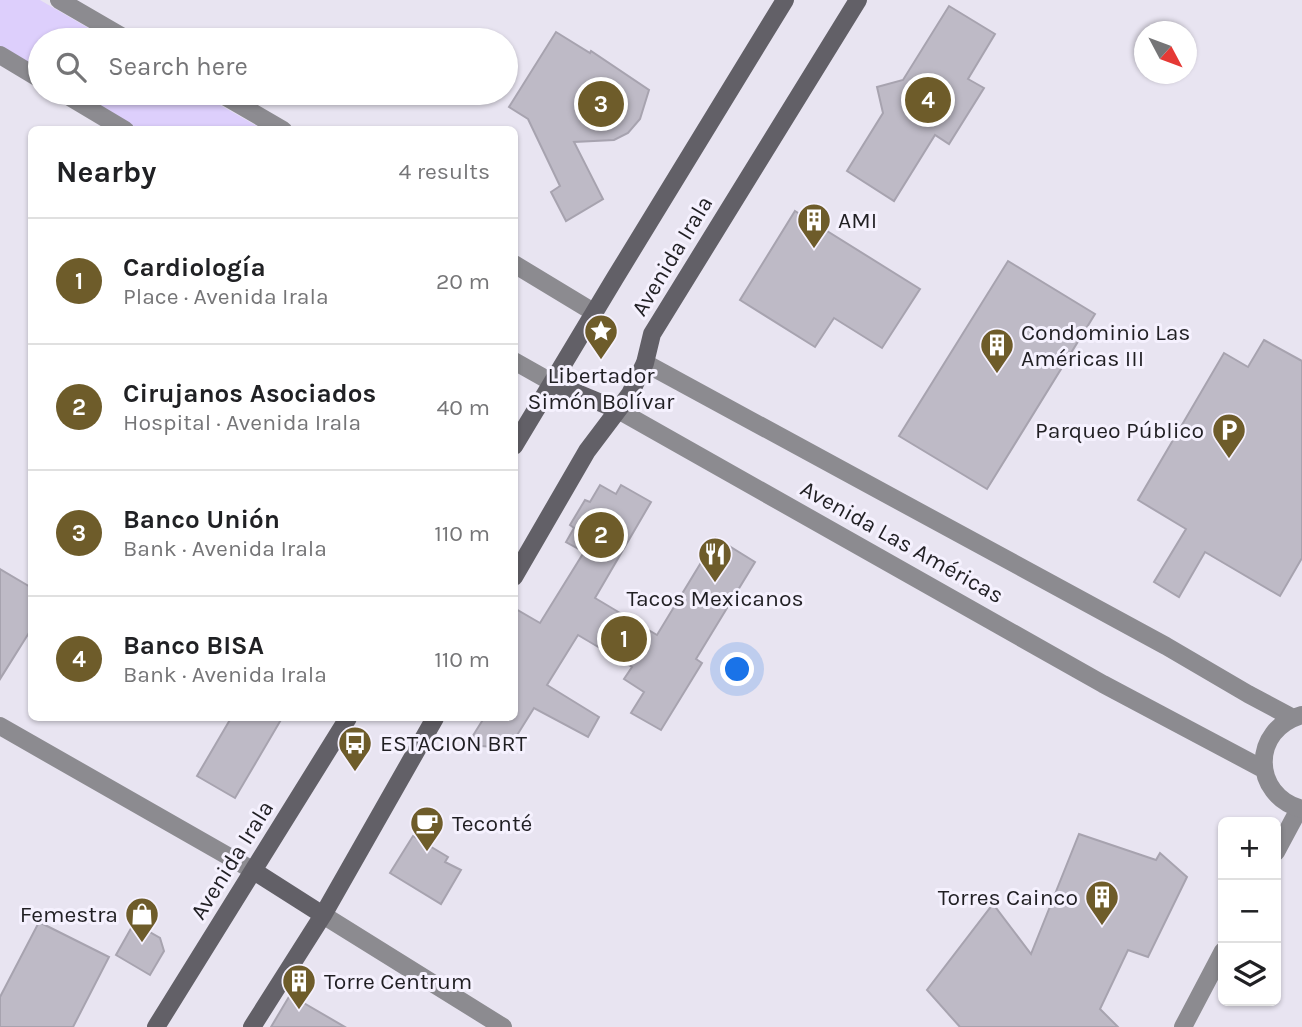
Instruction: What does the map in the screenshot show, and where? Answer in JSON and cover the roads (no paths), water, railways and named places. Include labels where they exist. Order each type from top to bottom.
[{"type":"main road","name":"Avenida Irala","points":[[518,440],[785,0]]},
{"type":"main road","name":"Avenida Irala","points":[[518,571],[587,451],[630,394],[645,363],[652,334],[858,0]]},
{"type":"main road","name":"Avenida Las Américas","points":[[553,383],[618,410]]},
{"type":"main road","name":"Avenida Irala","points":[[156,1027],[346,721]]},
{"type":"main road","points":[[252,1027],[323,915],[433,721]]},
{"type":"main road","points":[[254,872],[323,915]]},
{"type":"street","points":[[59,0],[107,28]]},
{"type":"street","points":[[0,55],[28,72]]},
{"type":"street","points":[[83,105],[118,126]]},
{"type":"street","points":[[240,105],[276,126]]},
{"type":"street","points":[[518,266],[595,313]]},
{"type":"street","name":"Avenida Las Américas","points":[[518,363],[553,383]]},
{"type":"street","name":"Avenida Las Américas","points":[[645,363],[1297,717]]},
{"type":"street","name":"Avenida Las Américas","points":[[618,410],[1103,684],[1263,769]]},
{"type":"street","points":[[1281,843],[1300,809],[1286,803],[1267,783],[1263,769],[1264,754],[1269,738],[1279,726],[1297,717]]},
{"type":"street","points":[[0,726],[254,872]]},
{"type":"street","points":[[323,915],[503,1027]]},
{"type":"street","points":[[1183,1027],[1218,960]]},
{"type":"place","name":"Banco BISA","points":[[928,100]]},
{"type":"place","name":"Banco Unión","points":[[601,104]]},
{"type":"place","name":"AMI","points":[[814,250]]},
{"type":"place","name":"Libertador Simón Bolívar","points":[[601,361]]},
{"type":"place","name":"Condominio Las Américas III","points":[[997,375]]},
{"type":"place","name":"Parqueo Público","points":[[1229,460]]},
{"type":"place","name":"Cirujanos Asociados","points":[[601,535]]},
{"type":"place","name":"Tacos Mexicanos","points":[[715,584]]},
{"type":"place","name":"Cardiología","points":[[624,639]]},
{"type":"place","name":"ESTACION BRT","points":[[355,773]]},
{"type":"place","name":"Teconté","points":[[427,853]]},
{"type":"place","name":"Torres Cainco","points":[[1102,927]]},
{"type":"place","name":"Femestra","points":[[142,944]]},
{"type":"place","name":"Torre Centrum","points":[[299,1011]]}]
